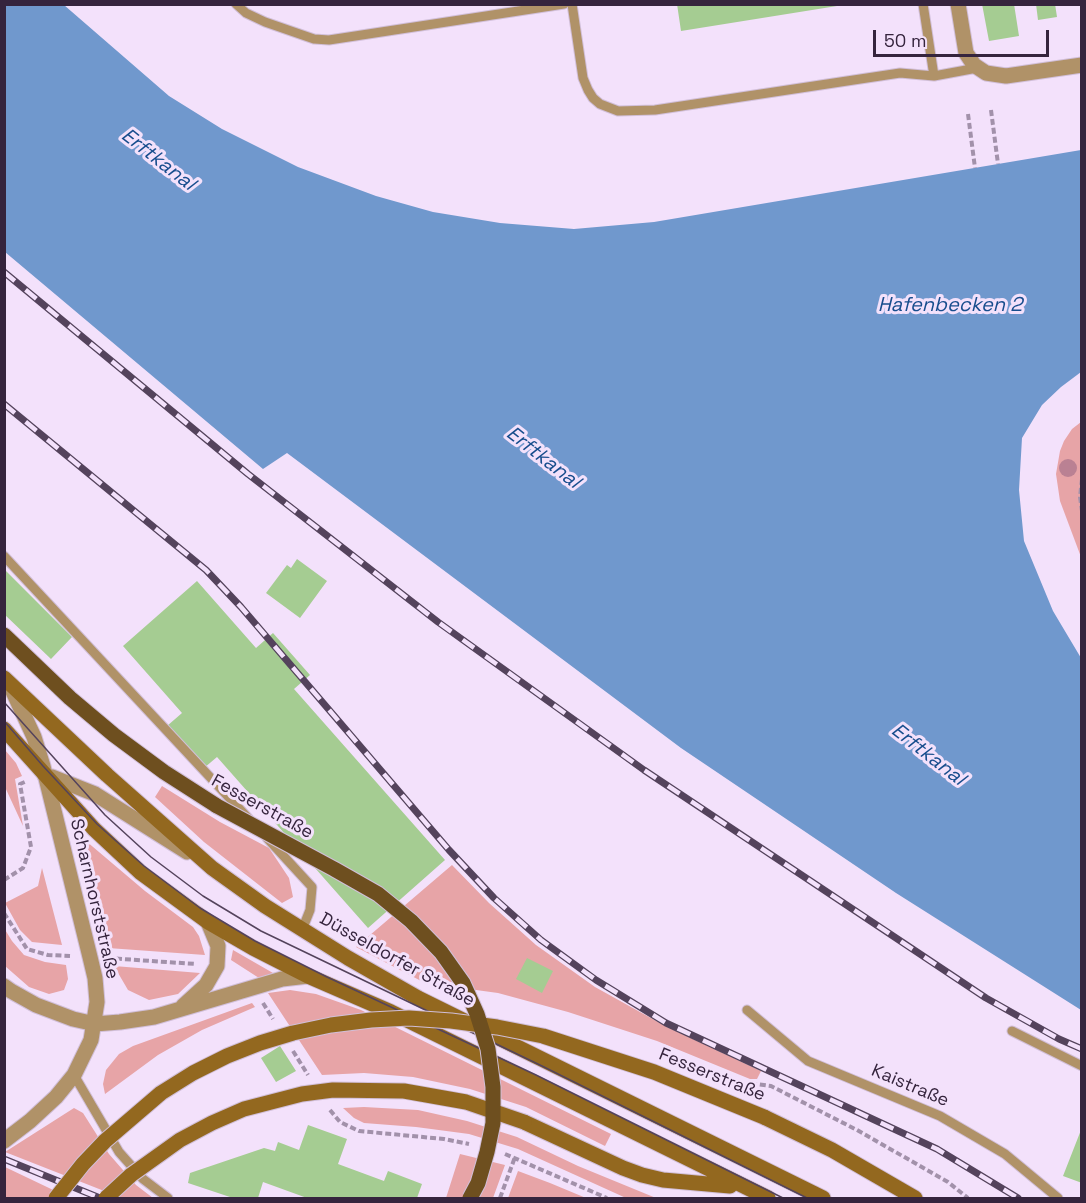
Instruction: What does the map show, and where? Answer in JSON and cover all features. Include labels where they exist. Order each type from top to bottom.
[{"type":"main road","name":"Fesserstraße","points":[[5,636],[70,698],[147,760],[217,806],[378,894],[411,921],[441,952],[463,984],[477,1014],[489,1049],[494,1087],[493,1124],[487,1152],[478,1183],[470,1198]]},
{"type":"main road","name":"Düsseldorfer Straße","points":[[7,681],[107,775],[212,868],[302,930],[418,998],[823,1198]]},
{"type":"main road","points":[[4,729],[94,829],[141,873],[208,922],[308,976],[391,1012],[765,1198]]},
{"type":"main road","name":"Fesserstraße","points":[[56,1198],[105,1140],[161,1093],[193,1073],[227,1056],[282,1036],[331,1025],[409,1018],[497,1027],[543,1036],[654,1072],[764,1117],[832,1150],[915,1198]]},
{"type":"main road","points":[[106,1198],[154,1158],[188,1136],[244,1109],[302,1094],[333,1090],[404,1090],[466,1102],[524,1122],[642,1174],[663,1180],[726,1184],[765,1198]]},
{"type":"street","points":[[958,4],[966,53],[977,68],[995,76],[1006,76],[1082,65]]},
{"type":"street","name":"Scharnhorststraße","points":[[4,1141],[47,1105],[74,1075],[86,1053],[97,1002],[95,978],[45,776],[34,737],[7,681]]},
{"type":"street","name":"Scharnhorststraße","points":[[45,776],[95,794],[212,868]]},
{"type":"street","points":[[180,1009],[206,985],[217,966],[218,946],[208,922]]},
{"type":"street","points":[[4,986],[36,1005],[94,1024],[154,1017],[282,979],[308,976]]},
{"type":"lane","points":[[236,4],[246,13],[265,22],[314,39],[329,40],[564,4]]},
{"type":"lane","points":[[572,4],[583,78],[588,90],[592,98],[600,104],[618,111],[649,111],[900,73],[934,76],[977,68]]},
{"type":"lane","points":[[923,4],[934,76]]},
{"type":"lane","points":[[4,556],[312,887],[310,910],[302,930]]},
{"type":"lane","name":"Kaistraße","points":[[747,1010],[807,1061],[940,1116],[1005,1154],[1058,1198]]},
{"type":"lane","points":[[1012,1031],[1082,1066]]},
{"type":"lane","points":[[74,1075],[119,1152],[143,1179],[168,1198]]},
{"type":"path","points":[[991,110],[998,164]]},
{"type":"path","points":[[968,114],[975,168]]},
{"type":"path","points":[[1082,479],[1080,496],[1082,511]]},
{"type":"path","points":[[4,913],[27,949],[48,955],[217,966]]},
{"type":"path","points":[[253,987],[278,1026]]},
{"type":"path","points":[[290,1046],[314,1085]]},
{"type":"path","points":[[326,1104],[340,1122],[359,1131],[444,1139],[479,1146]]},
{"type":"path","points":[[495,1151],[516,1157],[607,1198]]},
{"type":"path","points":[[500,1198],[516,1157]]},
{"type":"shaded area","points":[[1081,422],[1081,557],[1060,501],[1056,474],[1064,441],[1072,429]]},
{"type":"shaded area","points":[[5,750],[16,763],[22,776],[15,779],[23,826],[5,787]]},
{"type":"shaded area","points":[[162,786],[220,822],[269,848],[289,878],[293,897],[282,903],[204,842],[155,797]]},
{"type":"shaded area","points":[[86,841],[145,891],[193,927],[199,936],[205,955],[108,948],[82,845]]},
{"type":"shaded area","points":[[452,865],[489,903],[536,945],[595,987],[667,1027],[761,1071],[757,1079],[750,1079],[657,1041],[568,1012],[498,993],[425,983],[356,947]]},
{"type":"shaded area","points":[[42,868],[62,945],[32,942],[20,930],[5,903],[38,886]]},
{"type":"shaded area","points":[[4,928],[24,955],[45,962],[66,965],[68,979],[64,990],[49,994],[29,987],[5,966]]},
{"type":"shaded area","points":[[233,950],[273,973],[259,978],[231,960]]},
{"type":"shaded area","points":[[114,966],[200,973],[178,994],[149,1000],[128,990]]},
{"type":"shaded area","points":[[290,990],[316,994],[361,1010],[611,1134],[605,1146],[526,1107],[470,1089],[413,1077],[364,1073],[322,1075],[268,993]]},
{"type":"shaded area","points":[[252,1003],[255,1007],[202,1030],[158,1055],[105,1094],[103,1084],[106,1070],[119,1054],[133,1046]]},
{"type":"shaded area","points":[[74,1108],[83,1113],[109,1154],[136,1185],[153,1198],[122,1198],[5,1152]]},
{"type":"shaded area","points":[[343,1108],[418,1110],[467,1121],[517,1137],[578,1166],[656,1198],[626,1198],[518,1149],[469,1134],[364,1123]]},
{"type":"shaded area","points":[[460,1154],[505,1165],[493,1198],[446,1198]]},
{"type":"shaded area","points":[[5,1167],[70,1198],[5,1198]]},
{"type":"shaded area","points":[[518,1171],[550,1183],[586,1198],[508,1198]]},
{"type":"water","points":[[4,5],[64,5],[169,96],[222,129],[298,167],[376,196],[433,212],[500,223],[574,229],[654,222],[1081,150],[1081,372],[1042,405],[1022,438],[1019,490],[1024,541],[1053,611],[1081,658],[1081,1010],[896,893],[681,748],[287,453],[263,469],[5,252]]},
{"type":"building","points":[[677,4],[837,4],[837,6],[681,31]]},
{"type":"building","points":[[982,4],[1014,4],[1019,36],[989,41]]},
{"type":"building","points":[[1036,4],[1055,4],[1057,17],[1038,20]]},
{"type":"building","points":[[297,559],[327,581],[300,618],[266,593],[287,565],[291,568]]},
{"type":"building","points":[[4,569],[72,637],[51,659],[4,614]]},
{"type":"building","points":[[197,581],[256,648],[273,633],[310,675],[294,689],[445,860],[368,928],[217,757],[204,768],[167,726],[182,713],[123,646]]},
{"type":"building","points":[[527,958],[553,971],[542,993],[516,979]]},
{"type":"building","points":[[280,1046],[296,1071],[276,1082],[261,1058]]},
{"type":"building","points":[[308,1125],[347,1139],[338,1164],[384,1181],[388,1171],[422,1184],[417,1198],[307,1198],[263,1182],[258,1198],[233,1198],[188,1183],[190,1173],[264,1148],[275,1151],[278,1142],[299,1150]]},
{"type":"building","points":[[1082,1131],[1082,1183],[1063,1176]]},
{"type":"tram line","points":[[4,702],[105,815],[151,857],[203,896],[261,931],[542,1066],[807,1198]]},
{"type":"tram line","points":[[4,721],[97,824],[144,866],[200,908],[255,941],[327,977],[536,1075],[783,1198]]},
{"type":"railway","points":[[4,272],[248,474],[438,622],[644,770],[986,998],[1059,1039],[1082,1049]]},
{"type":"railway","points":[[4,404],[206,570],[241,607],[449,850],[494,898],[541,940],[596,980],[666,1023],[937,1149],[1018,1198]]},
{"type":"railway","points":[[4,1159],[100,1198]]},
{"type":"water label","name":"Erftkanal","points":[[158,160]]},
{"type":"water label","name":"Hafenbecken 2","points":[[950,306]]},
{"type":"water label","name":"Erftkanal","points":[[543,458]]},
{"type":"water label","name":"Erftkanal","points":[[928,755]]}]
